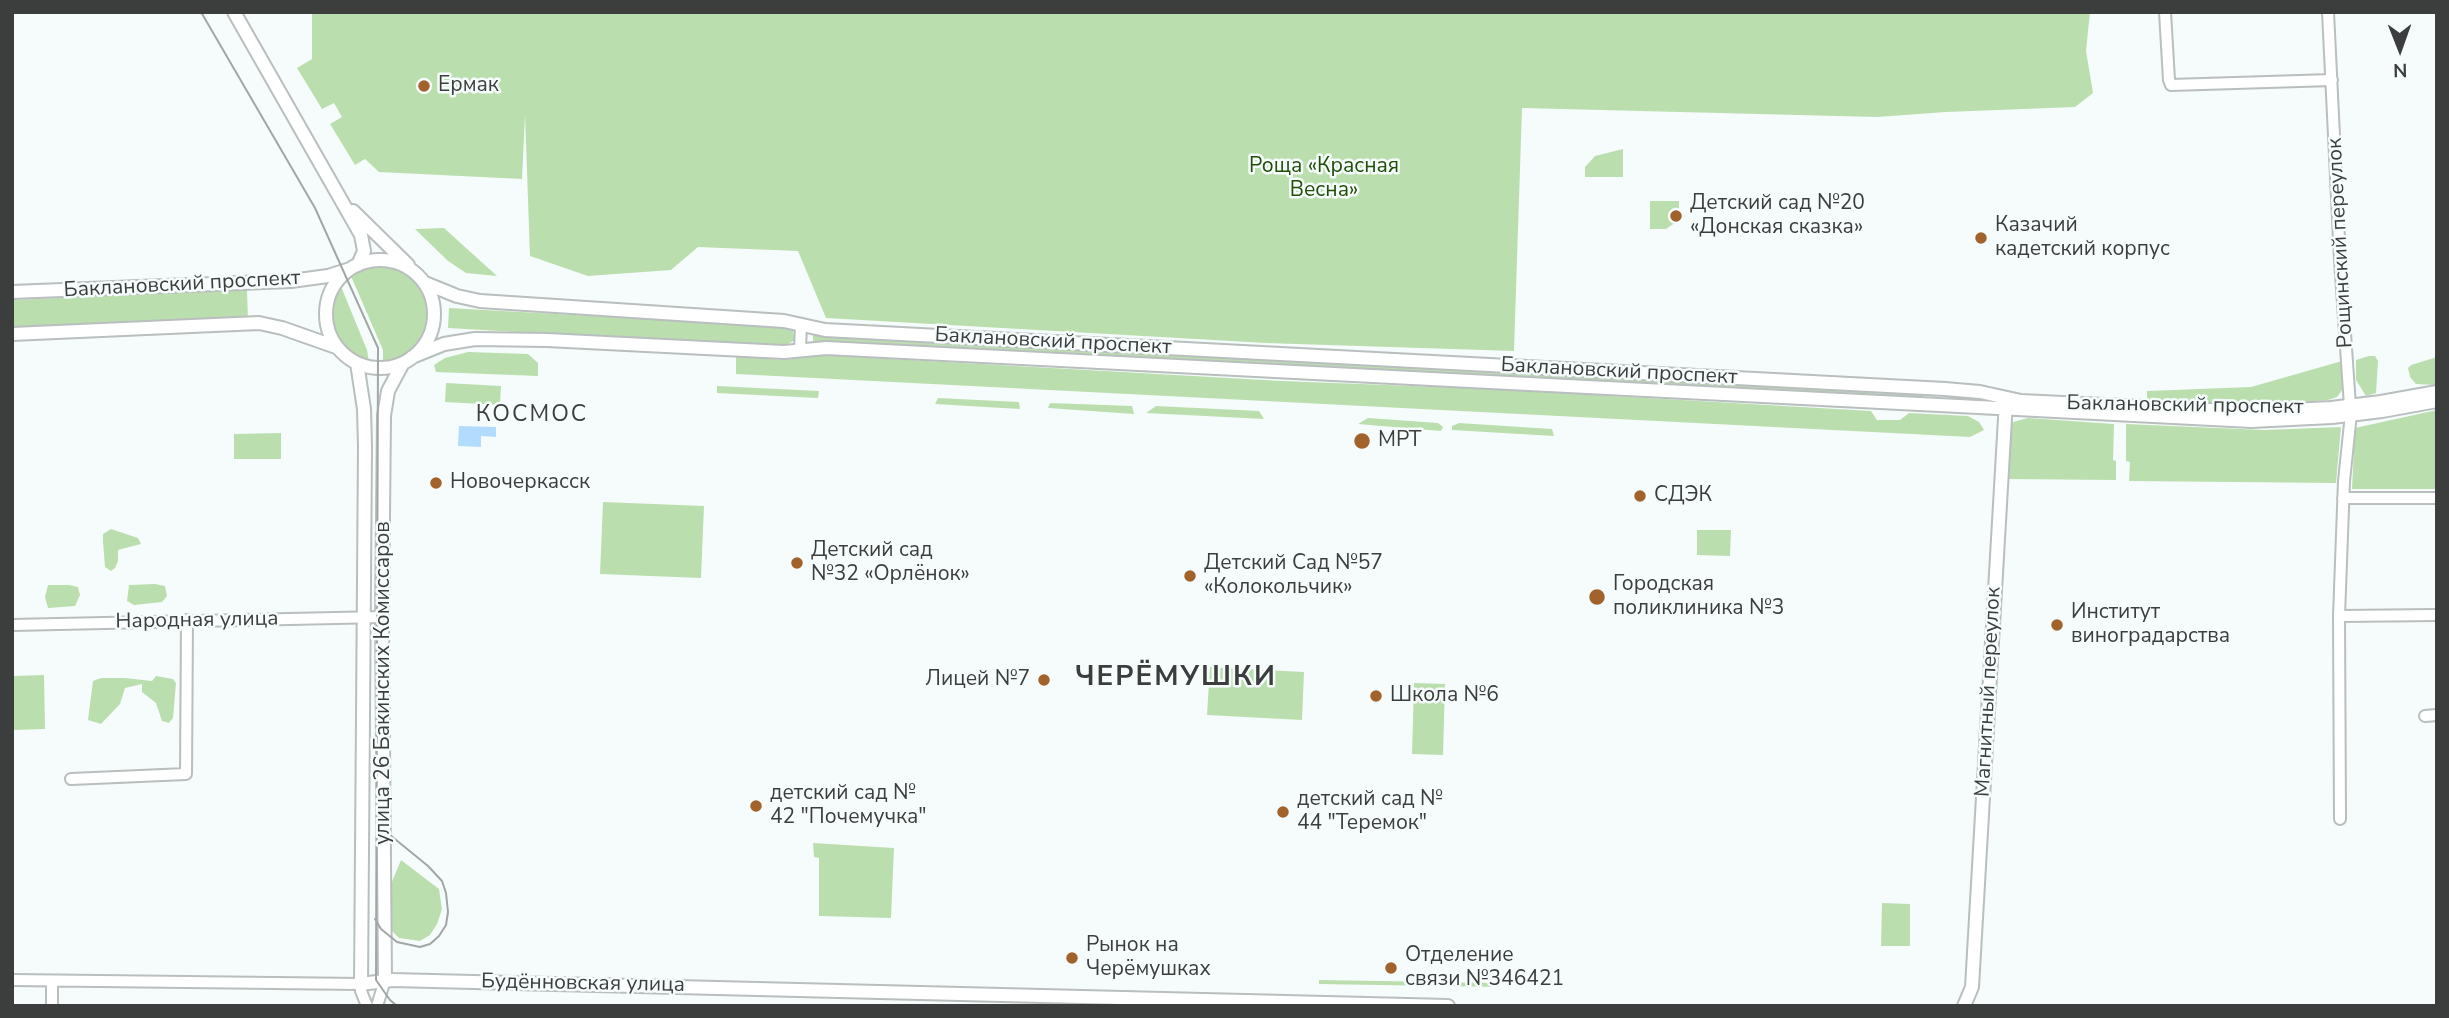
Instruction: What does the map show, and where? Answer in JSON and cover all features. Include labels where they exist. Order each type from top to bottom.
[{"type":"main road","points":[[234,12],[361,235],[364,251],[354,267]]},
{"type":"main road","points":[[343,201],[415,272],[425,283],[433,311],[431,332],[408,360],[378,369],[356,363],[337,348],[327,329],[326,308],[333,288],[342,275],[371,260],[397,262],[415,272]]},
{"type":"main road","name":"Баклановский проспект","points":[[12,292],[291,281],[328,276],[354,267]]},
{"type":"main road","name":"Баклановский проспект","points":[[425,283],[457,296],[480,301],[784,321],[825,330],[1945,389],[1980,392],[2005,403]]},
{"type":"main road","name":"Баклановский проспект","points":[[12,334],[259,323],[282,328],[337,348]]},
{"type":"main road","name":"Баклановский проспект","points":[[408,360],[444,344],[475,339],[784,352],[826,348],[2005,403],[2251,421],[2437,401]]},
{"type":"main road","name":"улица 26 Бакинских Комиссаров","points":[[386,980],[382,617],[384,416],[388,391],[408,360]]},
{"type":"main road","name":"улица 26 Бакинских Комиссаров","points":[[356,363],[364,421],[361,984]]},
{"type":"main road","name":"Баклановский проспект","points":[[2351,410],[2437,392]]},
{"type":"main road","name":"Магнитный переулок","points":[[1964,1006],[1972,987],[2005,403]]},
{"type":"main road","name":"Будённовская улица","points":[[361,984],[386,980],[1448,1006]]},
{"type":"street","points":[[2165,12],[2171,85],[2332,80]]},
{"type":"street","name":"Рощинский переулок","points":[[2328,12],[2340,260],[2351,410],[2343,498],[2339,616],[2340,819]]},
{"type":"street","points":[[800,349],[801,325]]},
{"type":"street","points":[[2343,498],[2437,498]]},
{"type":"street","points":[[2339,616],[2437,615]]},
{"type":"street","name":"Народная улица","points":[[12,625],[382,617]]},
{"type":"street","points":[[71,779],[186,774],[187,620]]},
{"type":"street","name":"Будённовская улица","points":[[12,980],[361,984]]},
{"type":"street","name":"улица 26 Бакинских Комиссаров","points":[[377,1006],[386,980]]},
{"type":"street","points":[[52,981],[52,1006]]},
{"type":"street","name":"улица 26 Бакинских Комиссаров","points":[[361,984],[367,1006]]},
{"type":"green space","name":"Роща «Красная Весна»","points":[[312,12],[2090,12],[2086,51],[2093,93],[2075,107],[1877,117],[1522,108],[1514,351],[1266,343],[826,318],[798,251],[698,247],[671,270],[588,276],[530,256],[525,115],[522,179],[379,172],[365,159],[355,165],[330,124],[342,117],[334,103],[322,109],[297,68],[312,59]]},
{"type":"green space","points":[[1623,149],[1623,177],[1585,177],[1585,167],[1595,156]]},
{"type":"green space","points":[[1650,201],[1679,201],[1679,220],[1666,229],[1650,229]]},
{"type":"green space","points":[[444,228],[497,276],[466,273],[448,261],[415,229]]},
{"type":"green space","points":[[383,265],[400,270],[414,279],[427,302],[428,319],[423,335],[414,349],[399,359],[383,363],[383,350],[350,274],[366,267]]},
{"type":"green space","points":[[340,284],[367,350],[369,362],[355,357],[342,347],[333,332],[330,316],[332,299]]},
{"type":"green space","points":[[247,290],[248,320],[12,328],[12,300]]},
{"type":"green space","points":[[449,308],[789,327],[795,340],[786,345],[704,343],[448,328]]},
{"type":"green space","points":[[813,335],[1894,392],[1923,394],[1923,398],[813,341]]},
{"type":"green space","points":[[468,352],[528,354],[538,363],[538,376],[436,372],[434,365],[445,358]]},
{"type":"green space","points":[[821,355],[1871,411],[1877,420],[1900,420],[1909,413],[1968,416],[1979,422],[1984,430],[1970,437],[736,374],[736,356],[784,360]]},
{"type":"green space","points":[[2375,356],[2378,361],[2376,393],[2366,396],[2356,380],[2356,360]]},
{"type":"green space","points":[[2437,357],[2437,385],[2416,384],[2410,377],[2408,368]]},
{"type":"green space","points":[[2342,361],[2345,382],[2343,389],[2337,397],[2328,400],[2279,404],[2147,401],[2147,391],[2251,387]]},
{"type":"green space","points":[[446,383],[501,386],[500,405],[445,402]]},
{"type":"green space","points":[[717,386],[819,391],[818,398],[717,393]]},
{"type":"green space","points":[[938,398],[1019,402],[1020,409],[935,404]]},
{"type":"green space","points":[[1050,403],[1132,406],[1134,414],[1048,408]]},
{"type":"green space","points":[[1156,406],[1259,411],[1264,419],[1146,413]]},
{"type":"green space","points":[[2437,410],[2437,489],[2352,489],[2355,428]]},
{"type":"green space","points":[[1368,418],[1438,423],[1443,427],[1441,431],[1358,424]]},
{"type":"green space","points":[[2028,418],[2114,424],[2113,460],[2116,461],[2116,480],[2008,479],[2008,435],[2013,422]]},
{"type":"green space","points":[[1459,423],[1552,429],[1554,436],[1452,430],[1452,426]]},
{"type":"green space","points":[[2126,424],[2264,430],[2341,427],[2336,483],[2129,481]]},
{"type":"green space","points":[[281,433],[281,459],[234,459],[234,434]]},
{"type":"green space","points":[[603,502],[704,506],[701,578],[600,574]]},
{"type":"green space","points":[[111,529],[138,538],[141,544],[118,550],[118,561],[111,571],[105,567],[103,534]]},
{"type":"green space","points":[[1697,530],[1731,530],[1730,556],[1697,555]]},
{"type":"green space","points":[[48,585],[78,587],[80,595],[75,606],[48,608],[45,597]]},
{"type":"green space","points":[[129,585],[165,586],[167,596],[162,602],[134,605],[127,601]]},
{"type":"green space","points":[[1210,667],[1304,672],[1302,720],[1207,715]]},
{"type":"green space","points":[[44,675],[45,729],[12,730],[12,676]]},
{"type":"green space","points":[[156,676],[173,679],[176,683],[173,718],[169,723],[162,721],[156,703],[142,692],[142,684],[125,688],[120,704],[101,724],[88,720],[93,681],[101,678],[125,678],[152,681]]},
{"type":"green space","points":[[1414,683],[1445,684],[1443,755],[1412,754]]},
{"type":"green space","points":[[813,843],[894,848],[891,918],[819,916],[819,858],[814,857]]},
{"type":"green space","points":[[401,860],[439,889],[442,909],[437,924],[430,935],[420,941],[399,938],[392,931],[391,884]]},
{"type":"green space","points":[[1882,903],[1910,904],[1910,946],[1881,946]]},
{"type":"green space","points":[[1319,980],[1498,983],[1499,987],[1319,984]]},
{"type":"water","points":[[459,426],[496,427],[496,437],[481,436],[481,447],[458,446]]},
{"type":"tram line","points":[[201,12],[315,208],[378,348],[376,980],[397,1006]]},
{"type":"tram line","points":[[375,919],[381,929],[397,942],[420,947],[430,944],[439,936],[446,925],[448,912],[442,881],[390,835],[378,815]]},
{"type":"place","name":"Ермак","points":[[424,86]]},
{"type":"place","name":"Детский сад №20 «Донская сказка»","points":[[1676,216]]},
{"type":"place","name":"Казачий кадетский корпус","points":[[1981,238]]},
{"type":"place","name":"МРТ","points":[[1362,441]]},
{"type":"place","name":"Новочеркасск","points":[[436,483]]},
{"type":"place","name":"СДЭК","points":[[1640,496]]},
{"type":"place","name":"Детский сад №32 «Орлёнок»","points":[[797,563]]},
{"type":"place","name":"Детский Сад №57 «Колокольчик»","points":[[1190,576]]},
{"type":"place","name":"Городская поликлиника №3","points":[[1597,597]]},
{"type":"place","name":"Институт виноградарства","points":[[2057,625]]},
{"type":"place","name":"Лицей №7","points":[[1044,680]]},
{"type":"place","name":"Школа №6","points":[[1376,696]]},
{"type":"place","name":"детский сад № 42 \"Почемучка\"","points":[[756,806]]},
{"type":"place","name":"детский сад № 44 \"Теремок\"","points":[[1283,812]]},
{"type":"place","name":"Рынок на Черёмушках","points":[[1072,958]]},
{"type":"place","name":"Отделение связи №346421","points":[[1391,968]]},
{"type":"district","name":"КОСМОС","points":[[532,415]]},
{"type":"district","name":"ЧЕРЁМУШКИ","points":[[1176,678]]}]
